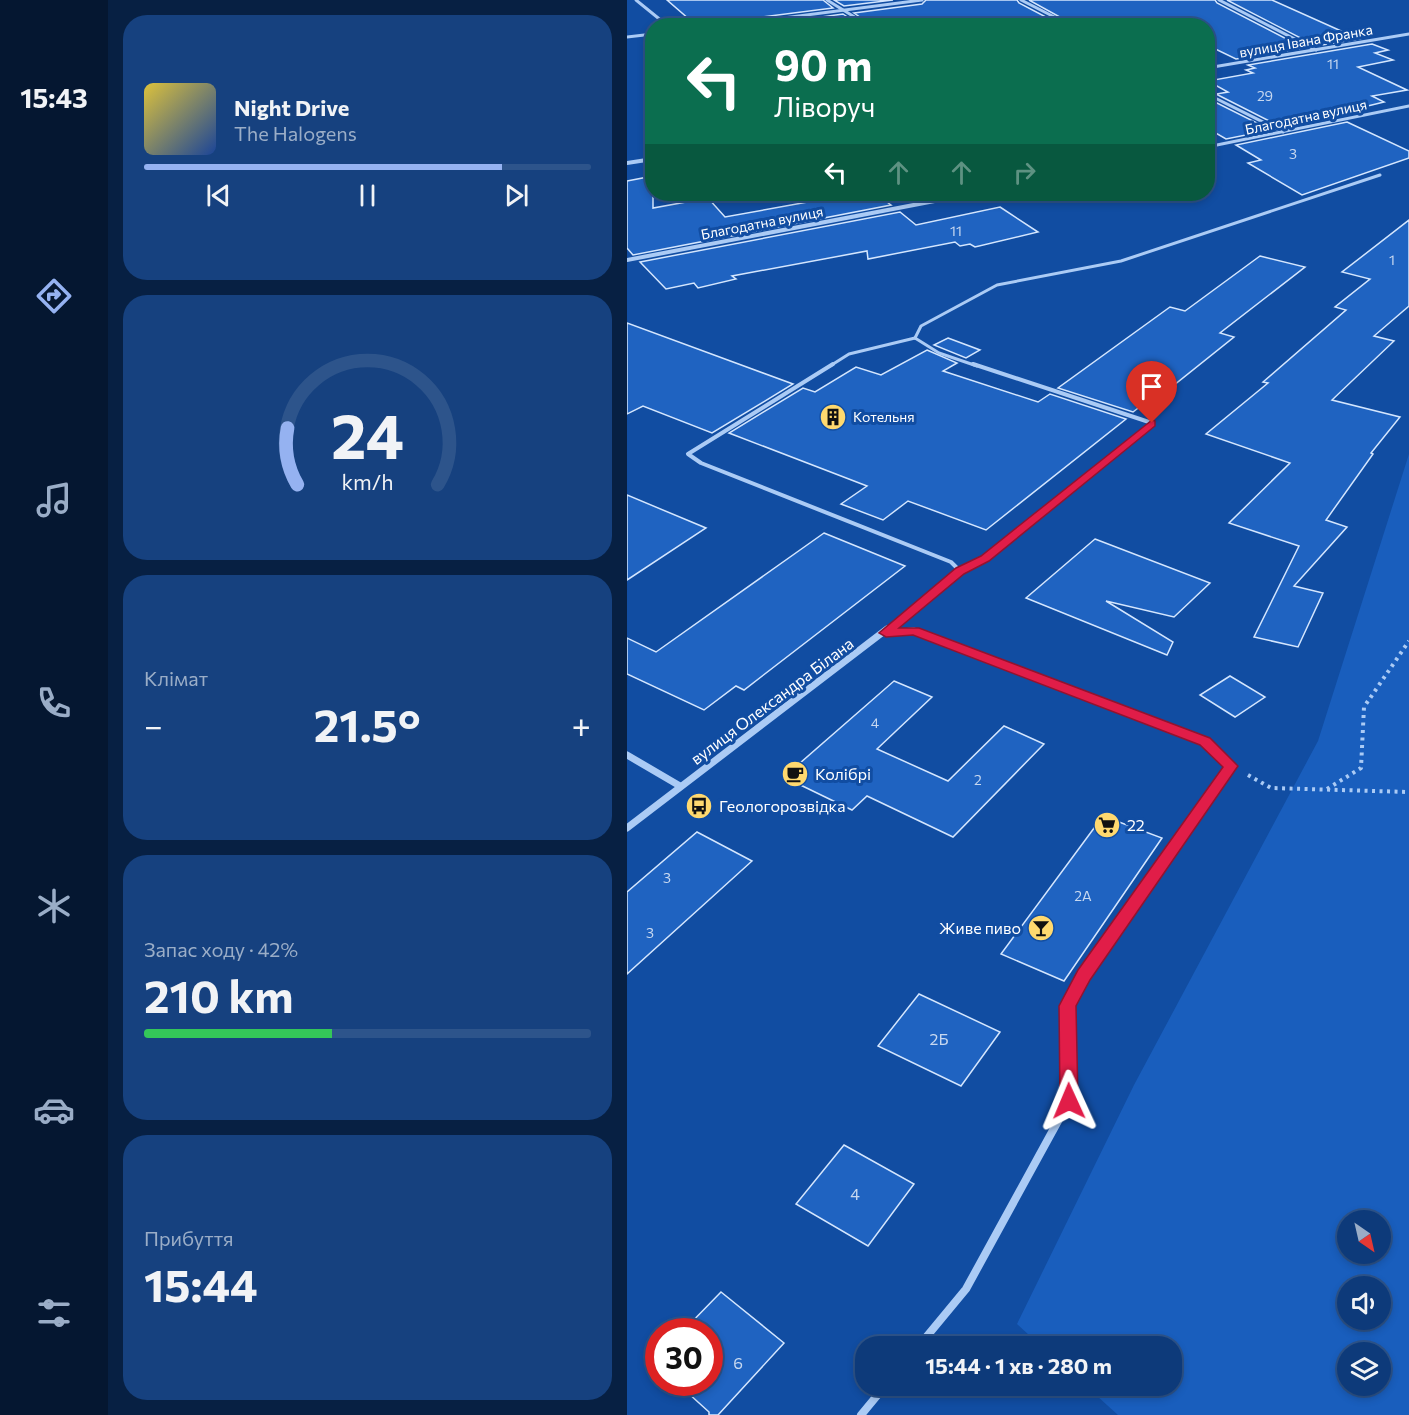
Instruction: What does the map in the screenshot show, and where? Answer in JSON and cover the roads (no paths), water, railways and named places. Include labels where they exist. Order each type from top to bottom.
[{"type":"street","points":[[636,0],[658,18]]},
{"type":"street","points":[[827,0],[855,18]]},
{"type":"street","points":[[787,18],[922,0]]},
{"type":"street","points":[[1021,0],[1056,18]]},
{"type":"street","points":[[1219,0],[1316,50]]},
{"type":"street","name":"вулиця Івана Франка","points":[[1215,67],[1409,34]]},
{"type":"street","points":[[627,37],[645,35]]},
{"type":"street","points":[[1215,98],[1283,132]]},
{"type":"street","name":"Благодатна вулиця","points":[[1215,145],[1409,106]]},
{"type":"street","points":[[627,163],[645,160]]},
{"type":"street","name":"Благодатна вулиця","points":[[627,260],[931,201]]},
{"type":"street","name":"вулиця Олександра Білана","points":[[627,828],[886,633],[960,571]]},
{"type":"street","points":[[886,633],[914,631],[1205,742],[1231,766],[1084,975],[1067,1006],[1069,1101],[966,1289],[927,1336]]},
{"type":"street","points":[[627,755],[680,786]]},
{"type":"street","points":[[861,1415],[877,1396]]},
{"type":"lane","points":[[915,339],[921,326],[997,285],[1122,261],[1380,175]]},
{"type":"lane","points":[[915,339],[939,353],[1152,423],[985,558],[960,571],[951,562],[701,463],[689,454],[849,354],[915,339]]},
{"type":"place","name":"Котельня","points":[[833,417]]},
{"type":"place","name":"Колібрі","points":[[795,774]]},
{"type":"place","name":"Геологорозвідка","points":[[699,806]]},
{"type":"place","name":"22","points":[[1107,825]]},
{"type":"place","name":"Живе пиво","points":[[1041,928]]}]
